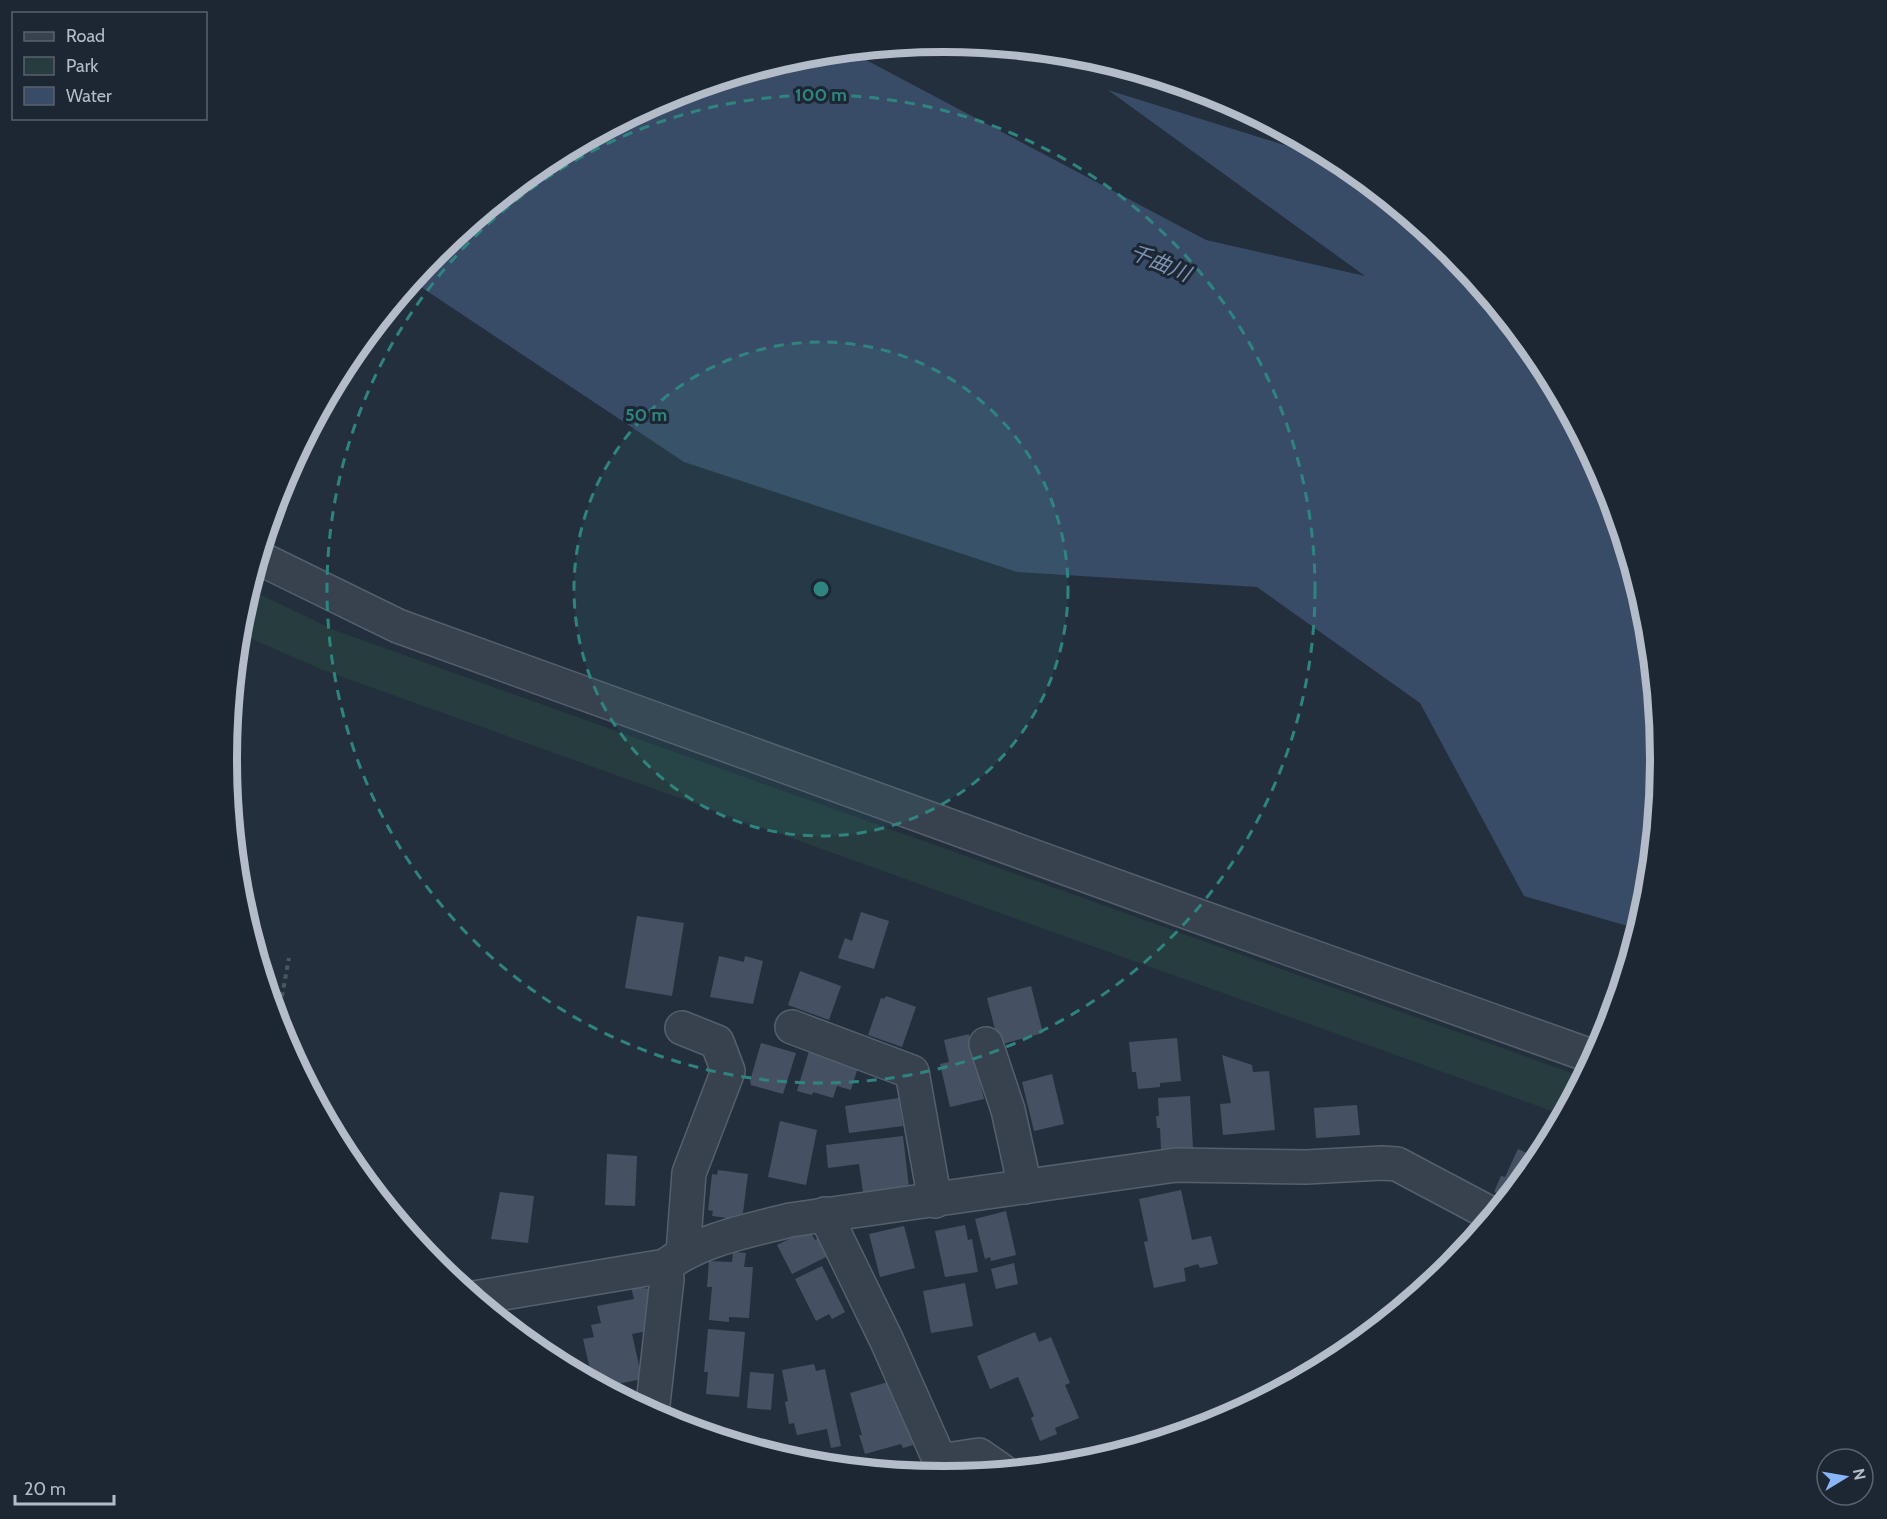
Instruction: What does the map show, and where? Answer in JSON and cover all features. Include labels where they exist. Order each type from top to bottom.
[{"type":"street","points":[[266,561],[398,626],[1175,908],[1586,1054]]},
{"type":"street","points":[[653,1404],[667,1279],[674,1260],[689,1173],[728,1071],[717,1042],[682,1028]]},
{"type":"street","points":[[792,1028],[912,1072],[935,1201]]},
{"type":"street","points":[[986,1044],[1008,1110],[1025,1187]]},
{"type":"street","points":[[483,1296],[674,1260],[735,1234],[825,1214],[935,1201],[1176,1165],[1296,1167],[1397,1164],[1487,1212]]},
{"type":"street","points":[[825,1214],[886,1339],[940,1461],[979,1455],[993,1465]]},
{"type":"path","points":[[280,1004],[289,958]]},
{"type":"green space","points":[[257,593],[334,630],[1577,1075],[1556,1113],[323,670],[248,637]]},
{"type":"water","name":"千曲川","points":[[862,58],[1206,240],[1365,276],[1108,90],[1303,151],[1374,199],[1410,228],[1475,293],[1504,329],[1556,406],[1597,489],[1613,532],[1637,622],[1649,713],[1649,806],[1637,897],[1630,927],[1524,896],[1420,703],[1257,587],[1017,572],[684,462],[419,286],[477,228],[513,199],[590,147],[631,125],[716,90],[806,66]]},
{"type":"building","points":[[861,912],[889,921],[874,969],[838,958],[845,938],[852,941]]},
{"type":"building","points":[[637,916],[684,923],[672,996],[625,988]]},
{"type":"building","points":[[719,956],[744,962],[745,956],[763,961],[753,1004],[710,997]]},
{"type":"building","points":[[800,971],[841,986],[829,1020],[788,1005]]},
{"type":"building","points":[[1031,986],[1043,1033],[999,1045],[987,998]]},
{"type":"building","points":[[886,996],[916,1007],[902,1047],[868,1035],[881,998],[884,999]]},
{"type":"building","points":[[969,1034],[984,1099],[950,1107],[940,1064],[949,1062],[944,1040]]},
{"type":"building","points":[[1177,1038],[1181,1081],[1160,1083],[1160,1087],[1138,1089],[1136,1072],[1132,1072],[1129,1042]]},
{"type":"building","points":[[761,1043],[796,1053],[783,1094],[751,1085],[750,1081]]},
{"type":"building","points":[[809,1051],[858,1067],[851,1090],[837,1086],[833,1098],[813,1092],[812,1095],[797,1091]]},
{"type":"building","points":[[1222,1055],[1252,1065],[1253,1072],[1269,1071],[1275,1130],[1223,1135],[1220,1104],[1231,1103]]},
{"type":"building","points":[[1052,1074],[1064,1124],[1034,1131],[1022,1082]]},
{"type":"building","points":[[1190,1096],[1193,1148],[1161,1149],[1160,1128],[1157,1128],[1156,1116],[1159,1116],[1158,1098]]},
{"type":"building","points":[[899,1098],[903,1126],[849,1133],[845,1106]]},
{"type":"building","points":[[1357,1105],[1360,1135],[1316,1138],[1314,1108]]},
{"type":"building","points":[[780,1121],[817,1130],[806,1185],[768,1177]]},
{"type":"building","points":[[903,1136],[909,1187],[863,1192],[859,1164],[828,1168],[826,1145]]},
{"type":"building","points":[[1518,1149],[1529,1154],[1500,1195],[1494,1192],[1501,1176],[1505,1177]]},
{"type":"building","points":[[607,1154],[637,1156],[635,1206],[605,1205]]},
{"type":"building","points":[[718,1170],[748,1174],[742,1220],[712,1216],[713,1211],[708,1210],[712,1174],[717,1175]]},
{"type":"building","points":[[1181,1190],[1192,1240],[1211,1236],[1218,1264],[1200,1268],[1198,1264],[1184,1268],[1186,1281],[1154,1288],[1144,1242],[1148,1241],[1139,1199]]},
{"type":"building","points":[[500,1192],[534,1196],[528,1243],[491,1239]]},
{"type":"building","points":[[1006,1211],[1016,1255],[991,1261],[990,1257],[985,1259],[975,1219]]},
{"type":"building","points":[[965,1225],[968,1240],[972,1239],[978,1272],[945,1277],[935,1231]]},
{"type":"building","points":[[904,1226],[915,1268],[880,1277],[869,1234]]},
{"type":"building","points":[[809,1229],[815,1240],[819,1238],[828,1256],[792,1274],[777,1245]]},
{"type":"building","points":[[733,1252],[746,1253],[744,1267],[753,1267],[749,1318],[729,1317],[729,1322],[709,1320],[712,1287],[707,1287],[709,1261],[732,1262]]},
{"type":"building","points":[[1014,1263],[1018,1284],[996,1289],[991,1269]]},
{"type":"building","points":[[822,1266],[845,1312],[832,1319],[829,1314],[816,1321],[795,1279]]},
{"type":"building","points":[[965,1283],[973,1326],[931,1333],[923,1291]]},
{"type":"building","points":[[631,1287],[652,1289],[648,1331],[632,1334],[642,1379],[614,1385],[591,1372],[583,1339],[594,1337],[591,1325],[601,1323],[597,1306],[634,1299]]},
{"type":"building","points":[[708,1329],[745,1332],[739,1397],[706,1394],[708,1372],[704,1372]]},
{"type":"building","points":[[1035,1332],[1039,1342],[1051,1337],[1070,1383],[1065,1385],[1079,1418],[1055,1428],[1057,1434],[1040,1441],[1031,1418],[1034,1416],[1018,1377],[990,1389],[977,1356]]},
{"type":"building","points":[[814,1364],[816,1371],[825,1369],[841,1446],[831,1448],[827,1429],[797,1435],[794,1423],[789,1424],[785,1402],[788,1401],[782,1370]]},
{"type":"building","points":[[750,1372],[774,1374],[771,1410],[747,1408]]},
{"type":"building","points":[[888,1382],[893,1399],[899,1397],[913,1445],[903,1448],[901,1444],[865,1454],[850,1393]]}]
